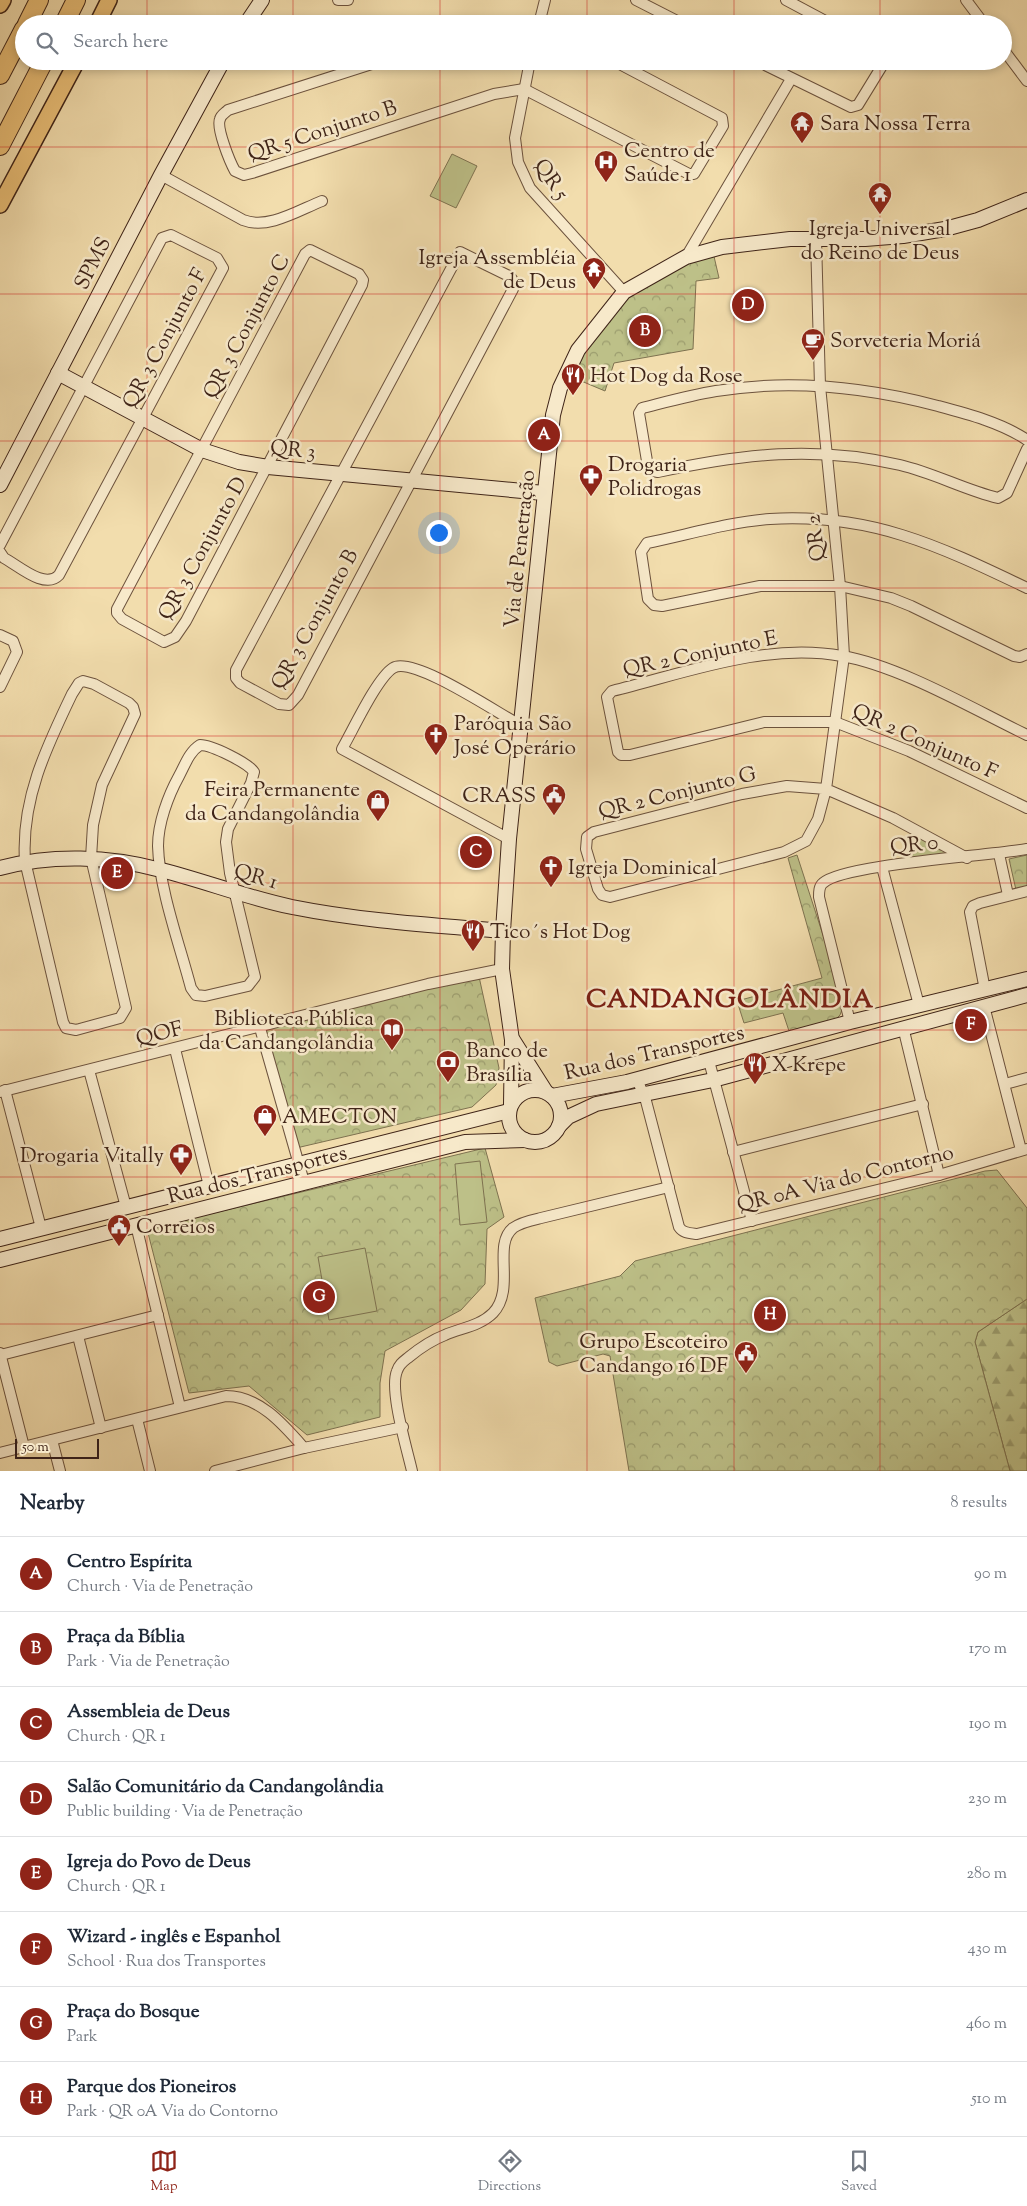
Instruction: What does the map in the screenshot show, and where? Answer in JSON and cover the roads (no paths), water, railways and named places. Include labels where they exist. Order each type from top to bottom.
[{"type":"highway","points":[[31,15],[39,0]]},
{"type":"highway","points":[[68,15],[76,0]]},
{"type":"highway","points":[[0,50],[15,35]]},
{"type":"highway","points":[[0,75],[15,46]]},
{"type":"highway","points":[[0,146],[39,70]]},
{"type":"main road","points":[[0,6],[3,0]]},
{"type":"main road","points":[[102,15],[109,0]]},
{"type":"main road","points":[[0,205],[72,70]]},
{"type":"street","points":[[252,15],[262,0]]},
{"type":"street","points":[[338,0],[348,0]]},
{"type":"street","points":[[542,15],[545,0]]},
{"type":"street","points":[[636,0],[665,15]]},
{"type":"street","points":[[786,0],[815,15]]},
{"type":"street","points":[[966,0],[977,15]]},
{"type":"street","points":[[1012,61],[1027,81]]},
{"type":"street","name":"SPMS","points":[[0,485],[161,175],[218,70]]},
{"type":"street","name":"QR 5 Conjunto B","points":[[353,70],[228,110],[223,114],[220,118],[219,128],[235,171],[244,175],[252,173],[494,94],[524,89]]},
{"type":"street","name":"QR 5","points":[[528,70],[515,138],[515,150],[522,174],[542,202],[624,292]]},
{"type":"street","points":[[524,89],[690,174],[694,174],[723,126],[722,118],[631,70]]},
{"type":"street","points":[[774,70],[848,107],[854,107],[879,70]]},
{"type":"street","points":[[686,257],[791,79]]},
{"type":"street","points":[[161,175],[243,220],[256,224],[270,222],[322,201]]},
{"type":"street","name":"Via de Penetração","points":[[510,1108],[512,1040],[502,968],[509,839],[553,415],[566,370],[578,350],[624,292],[686,257],[722,247],[790,239],[865,239],[928,232],[978,220],[1026,204]]},
{"type":"street","name":"QR 3 Conjunto F","points":[[0,545],[164,236],[171,235],[217,258],[222,268],[59,575],[54,580],[46,582],[4,558],[0,552]]},
{"type":"street","name":"QR 2","points":[[814,829],[826,789],[844,656],[840,586],[825,453],[820,386],[816,239]]},
{"type":"street","name":"QR 3 Conjunto C","points":[[202,450],[305,254],[314,250],[359,274],[363,280],[362,285],[268,467]]},
{"type":"street","points":[[340,473],[456,256],[463,252],[509,276],[512,279],[513,289],[411,481]]},
{"type":"street","name":"QR 3","points":[[58,373],[202,450],[239,462],[268,467],[544,494]]},
{"type":"street","points":[[1027,440],[993,424],[934,405],[892,395],[820,386],[772,386],[717,390],[642,408],[638,418],[648,467],[653,471],[754,454],[825,453],[900,465],[931,473],[998,498],[1007,493],[1027,450]]},
{"type":"street","name":"QR 3 Conjunto D","points":[[202,450],[117,609],[122,619],[164,642],[172,640],[186,621],[268,467]]},
{"type":"street","name":"QR 3 Conjunto B","points":[[340,473],[236,670],[236,678],[240,683],[285,706],[293,702],[298,695],[411,481]]},
{"type":"street","points":[[1027,588],[949,551],[910,536],[832,519],[770,519],[751,522],[647,543],[641,552],[648,599],[654,605],[662,606],[765,585],[840,586],[898,601],[1014,656],[1020,657],[1027,654]]},
{"type":"street","points":[[0,635],[13,641],[17,652],[0,687]]},
{"type":"street","name":"QR 2 Conjunto E","points":[[835,722],[764,722],[625,756],[618,752],[607,697],[612,691],[772,653],[802,652],[844,656]]},
{"type":"street","points":[[844,656],[904,677],[1027,735]]},
{"type":"street","points":[[509,839],[342,748],[383,678],[393,668],[401,665],[412,666],[443,680],[522,726]]},
{"type":"street","points":[[83,682],[94,684],[130,703],[135,714],[102,785],[93,825],[91,858],[126,1008],[120,1018],[76,1030],[66,1028],[63,1022],[25,861],[28,802],[36,773],[72,694],[79,683],[83,682]]},
{"type":"street","name":"QR 2 Conjunto F","points":[[835,722],[910,750],[1027,808]]},
{"type":"street","points":[[200,745],[209,746],[249,766],[254,772],[252,783],[228,829],[226,842],[230,873],[236,892],[255,972],[254,981],[248,986],[201,996],[193,993],[160,869],[158,844],[160,829],[174,786],[195,748],[200,745]]},
{"type":"street","name":"QR 2 Conjunto G","points":[[814,829],[806,841],[784,852],[610,897],[602,895],[598,889],[585,842],[587,837],[594,832],[742,794],[787,786],[826,789]]},
{"type":"street","points":[[826,789],[893,818],[967,858]]},
{"type":"street","name":"QR 0","points":[[850,1022],[819,897],[820,886],[824,882],[835,876],[882,867],[967,858],[1027,849]]},
{"type":"street","points":[[999,854],[1008,895]]},
{"type":"street","name":"QR 1","points":[[0,868],[25,861],[91,858],[160,869],[236,892],[330,915],[503,931]]},
{"type":"street","points":[[882,867],[919,1005]]},
{"type":"street","points":[[985,990],[969,917],[974,906],[1027,891]]},
{"type":"street","name":"QOF","points":[[2,1091],[260,1028],[428,984],[502,968]]},
{"type":"street","name":"Rua dos Transportes","points":[[549,1094],[637,1079],[709,1062],[880,1014],[1027,979]]},
{"type":"street","name":"Rua dos Transportes","points":[[559,1126],[568,1117],[588,1107],[643,1093],[713,1080],[903,1027],[1027,995]]},
{"type":"street","points":[[984,1006],[1024,1149]]},
{"type":"street","points":[[880,1014],[885,1032]]},
{"type":"street","points":[[903,1027],[939,1176]]},
{"type":"street","points":[[260,1028],[304,1182]]},
{"type":"street","name":"Via de Penetração","points":[[512,1040],[549,1094]]},
{"type":"street","points":[[175,1049],[209,1186]]},
{"type":"street","points":[[709,1062],[752,1222]]},
{"type":"street","points":[[88,1070],[126,1207]]},
{"type":"street","points":[[1005,1084],[1027,1078]]},
{"type":"street","points":[[412,1471],[396,1397],[395,1380],[401,1364],[418,1349],[443,1335],[483,1321],[500,1304],[505,1282],[506,1238],[513,1228],[541,1218],[669,1187],[643,1093],[637,1079]]},
{"type":"street","points":[[537,1090],[549,1094],[560,1110],[559,1126],[554,1134],[545,1140],[535,1142],[525,1140],[515,1133],[510,1123],[510,1108],[518,1096],[526,1091],[537,1090]]},
{"type":"street","points":[[2,1091],[41,1228]]},
{"type":"street","points":[[733,1152],[923,1104]]},
{"type":"street","name":"Rua dos Transportes","points":[[0,1239],[298,1165],[510,1108]]},
{"type":"street","name":"Rua dos Transportes","points":[[0,1260],[465,1142],[525,1140]]},
{"type":"street","name":"QR 0A Via do Contorno","points":[[669,1187],[678,1227],[685,1232],[697,1234],[939,1176],[1024,1149]]},
{"type":"street","points":[[65,1222],[71,1242]]},
{"type":"street","points":[[136,1225],[180,1407]]},
{"type":"street","points":[[24,1447],[0,1354],[158,1315]]},
{"type":"street","points":[[78,1336],[101,1428]]},
{"type":"street","points":[[0,1453],[226,1396],[248,1399],[261,1406],[290,1432],[304,1448]]},
{"type":"street","points":[[137,1419],[150,1471]]},
{"type":"street","points":[[215,1471],[304,1448],[403,1427]]},
{"type":"street","points":[[52,1440],[60,1471]]},
{"type":"place","name":"Sara Nossa Terra","points":[[802,144]]},
{"type":"place","name":"Centro de Saúde 1","points":[[606,183]]},
{"type":"place","name":"Igreja Universal do Reino de Deus","points":[[880,215]]},
{"type":"place","name":"Igreja Assembléia de Deus","points":[[594,290]]},
{"type":"place","name":"Salão Comunitário da Candangolândia","points":[[748,305]]},
{"type":"place","name":"Praça da Bíblia","points":[[645,331]]},
{"type":"place","name":"Sorveteria Moriá","points":[[813,361]]},
{"type":"place","name":"Hot Dog da Rose","points":[[573,396]]},
{"type":"place","name":"Centro Espírita","points":[[544,435]]},
{"type":"place","name":"Drogaria Polidrogas","points":[[591,497]]},
{"type":"place","name":"Paróquia São José Operário","points":[[436,756]]},
{"type":"place","name":"CRASS","points":[[554,816]]},
{"type":"place","name":"Feira Permanente da Candangolândia","points":[[378,822]]},
{"type":"place","name":"Assembleia de Deus","points":[[476,852]]},
{"type":"place","name":"Igreja do Povo de Deus","points":[[117,873]]},
{"type":"place","name":"Igreja Dominical","points":[[551,888]]},
{"type":"place","name":"Tico´s Hot Dog","points":[[473,952]]},
{"type":"place","name":"Wizard - inglês e Espanhol","points":[[971,1025]]},
{"type":"place","name":"Biblioteca Pública da Candangolândia","points":[[392,1051]]},
{"type":"place","name":"Banco de Brasília","points":[[448,1083]]},
{"type":"place","name":"X Krepe","points":[[755,1085]]},
{"type":"place","name":"AMECTON","points":[[265,1137]]},
{"type":"place","name":"Drogaria Vitally","points":[[181,1176]]},
{"type":"place","name":"Correios","points":[[119,1247]]},
{"type":"place","name":"Praça do Bosque","points":[[319,1297]]},
{"type":"place","name":"Parque dos Pioneiros","points":[[770,1315]]},
{"type":"place","name":"Grupo Escoteiro Candango 16 DF","points":[[746,1374]]},
{"type":"district","name":"CANDANGOLÂNDIA","points":[[730,998]]}]
